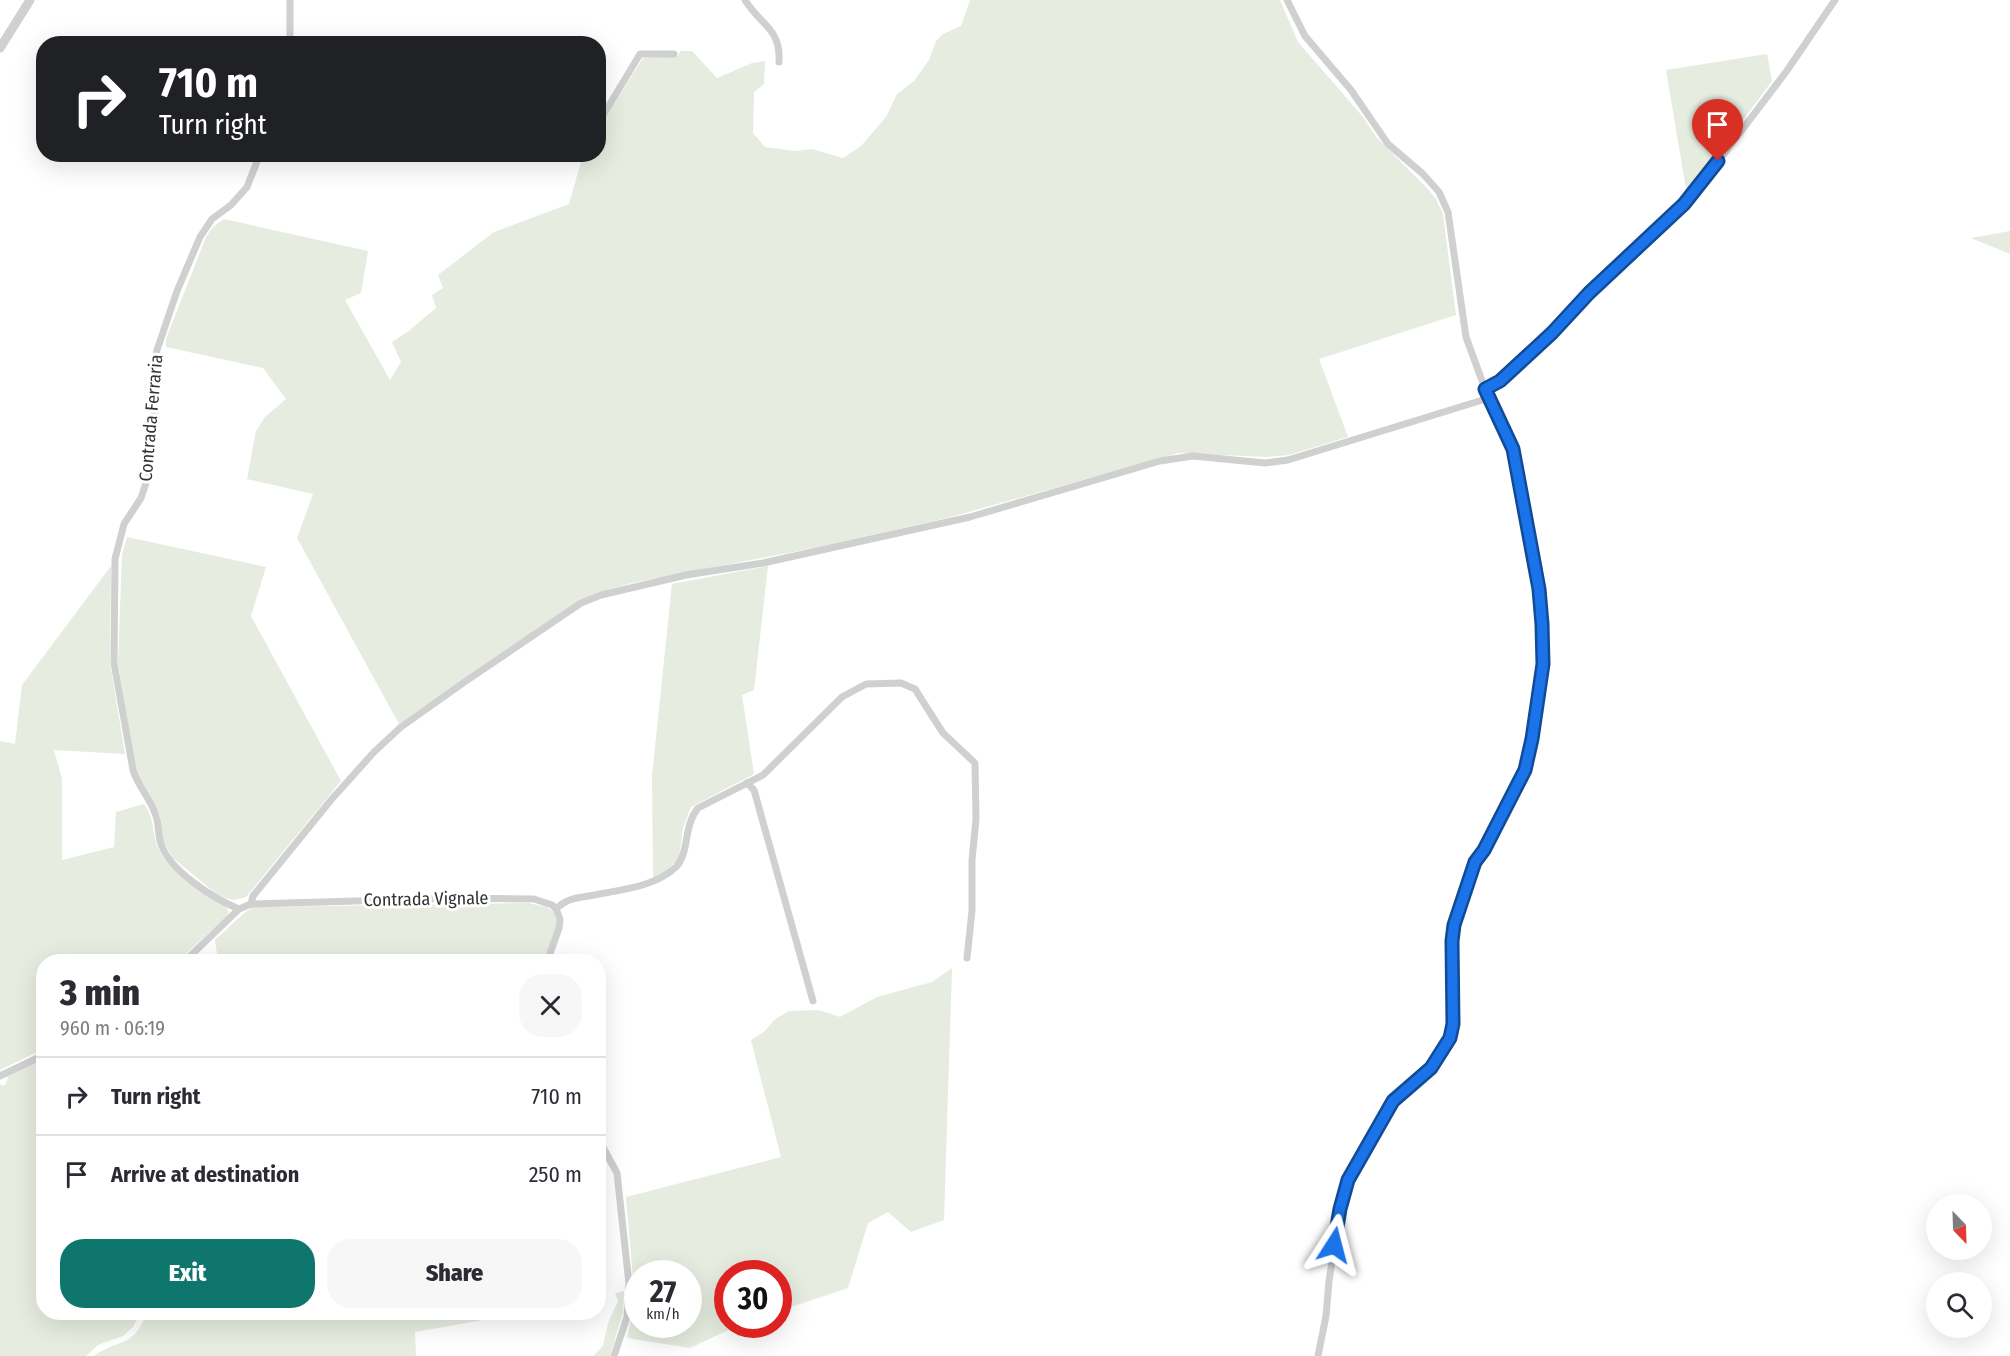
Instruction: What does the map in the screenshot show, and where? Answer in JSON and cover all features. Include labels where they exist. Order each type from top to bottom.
[{"type":"street","points":[[0,48],[30,0]]},
{"type":"street","points":[[290,0],[290,36]]},
{"type":"street","points":[[745,0],[753,13],[771,27],[776,36],[779,45],[779,62]]},
{"type":"street","points":[[1287,0],[1305,36],[1351,90],[1388,144],[1423,174],[1439,192],[1448,212],[1466,337],[1485,389],[1513,449],[1539,589],[1543,664],[1525,770],[1484,850],[1475,862],[1454,925],[1452,941],[1453,1024],[1450,1038],[1431,1068],[1393,1101],[1348,1180],[1340,1209],[1326,1316],[1318,1356]]},
{"type":"street","points":[[1485,389],[1500,381],[1552,333],[1589,293],[1691,197],[1786,72],[1835,0]]},
{"type":"street","points":[[606,111],[640,54],[674,54]]},
{"type":"street","name":"Contrada Ferraria","points":[[239,909],[220,900],[181,872],[168,858],[160,842],[156,817],[132,770],[112,646],[117,549],[124,524],[141,498],[148,477],[155,416],[157,350],[177,291],[200,237],[212,219],[231,205],[248,187],[257,162]]},
{"type":"street","points":[[251,904],[253,896],[331,800],[374,752],[401,727],[581,603],[601,595],[686,575],[763,563],[970,517],[1160,461],[1193,456],[1265,463],[1288,460],[1489,398]]},
{"type":"street","points":[[550,954],[559,928],[560,920],[556,909],[567,900],[639,885],[667,873],[682,859],[687,828],[699,808],[771,769],[836,702],[857,687],[866,684],[901,683],[915,689],[943,733],[975,763],[976,819],[972,860],[972,911],[967,958]]},
{"type":"street","points":[[747,783],[753,790],[813,1001]]},
{"type":"street","name":"Contrada Vignale","points":[[239,909],[251,904],[455,898],[534,899],[545,902],[556,909]]},
{"type":"street","points":[[192,954],[239,909]]},
{"type":"street","points":[[0,1076],[36,1059]]},
{"type":"street","points":[[606,1154],[616,1173],[629,1284],[627,1317],[614,1356]]},
{"type":"shaded area","points":[[970,0],[1280,0],[1298,42],[1363,117],[1377,138],[1436,199],[1443,214],[1456,315],[1319,359],[1348,437],[1289,455],[1267,457],[1179,453],[947,518],[819,547],[632,583],[599,592],[579,600],[399,724],[297,538],[313,494],[247,479],[256,431],[265,417],[286,399],[263,368],[166,347],[166,339],[206,237],[213,227],[224,219],[368,251],[361,293],[345,300],[390,380],[401,362],[392,342],[436,308],[432,295],[443,288],[438,275],[494,232],[569,204],[581,162],[606,162],[606,118],[643,58],[678,56],[680,51],[692,51],[717,78],[752,63],[765,61],[764,84],[754,92],[753,133],[765,147],[795,151],[812,149],[843,158],[861,146],[886,117],[897,94],[914,81],[929,60],[936,41],[943,34],[961,26]]},
{"type":"shaded area","points":[[1767,54],[1772,81],[1690,191],[1686,189],[1666,70]]},
{"type":"shaded area","points":[[2010,231],[2010,254],[1971,238]]},
{"type":"shaded area","points":[[127,537],[266,567],[251,616],[341,781],[246,897],[233,900],[219,896],[173,858],[163,841],[160,815],[135,770],[118,662],[122,555]]},
{"type":"shaded area","points":[[111,566],[110,663],[125,754],[54,750],[62,779],[62,860],[114,847],[116,812],[144,804],[150,816],[157,846],[165,860],[189,882],[225,905],[229,912],[186,954],[36,954],[36,1052],[0,1070],[0,741],[15,744],[22,685]]},
{"type":"shaded area","points":[[768,566],[754,690],[742,695],[754,774],[691,807],[683,828],[679,858],[665,872],[653,878],[652,776],[672,584]]},
{"type":"shaded area","points":[[529,903],[548,908],[556,919],[556,925],[547,954],[217,954],[215,940],[253,907]]},
{"type":"shaded area","points":[[952,968],[944,1220],[911,1232],[888,1212],[868,1223],[848,1288],[792,1307],[792,1260],[714,1260],[714,1337],[690,1348],[627,1338],[702,1338],[702,1260],[631,1260],[626,1197],[781,1157],[751,1040],[765,1031],[774,1020],[789,1011],[819,1010],[840,1017],[877,997],[932,982]]},
{"type":"shaded area","points":[[36,1062],[36,1320],[136,1320],[133,1327],[123,1336],[98,1345],[86,1356],[0,1356],[0,1084],[2,1086],[6,1084],[8,1076]]},
{"type":"shaded area","points":[[624,1291],[623,1312],[610,1356],[593,1356],[603,1346],[608,1323],[618,1301],[615,1293]]},
{"type":"shaded area","points":[[144,1320],[483,1320],[415,1332],[416,1356],[94,1356],[130,1338]]},
{"type":"route","points":[[1334,1245],[1348,1180],[1393,1101],[1431,1068],[1450,1038],[1453,1024],[1452,941],[1454,925],[1475,862],[1484,850],[1525,770],[1532,739],[1543,664],[1539,589],[1513,449],[1485,389],[1500,381],[1552,333],[1589,293],[1684,204],[1718,161]]}]
